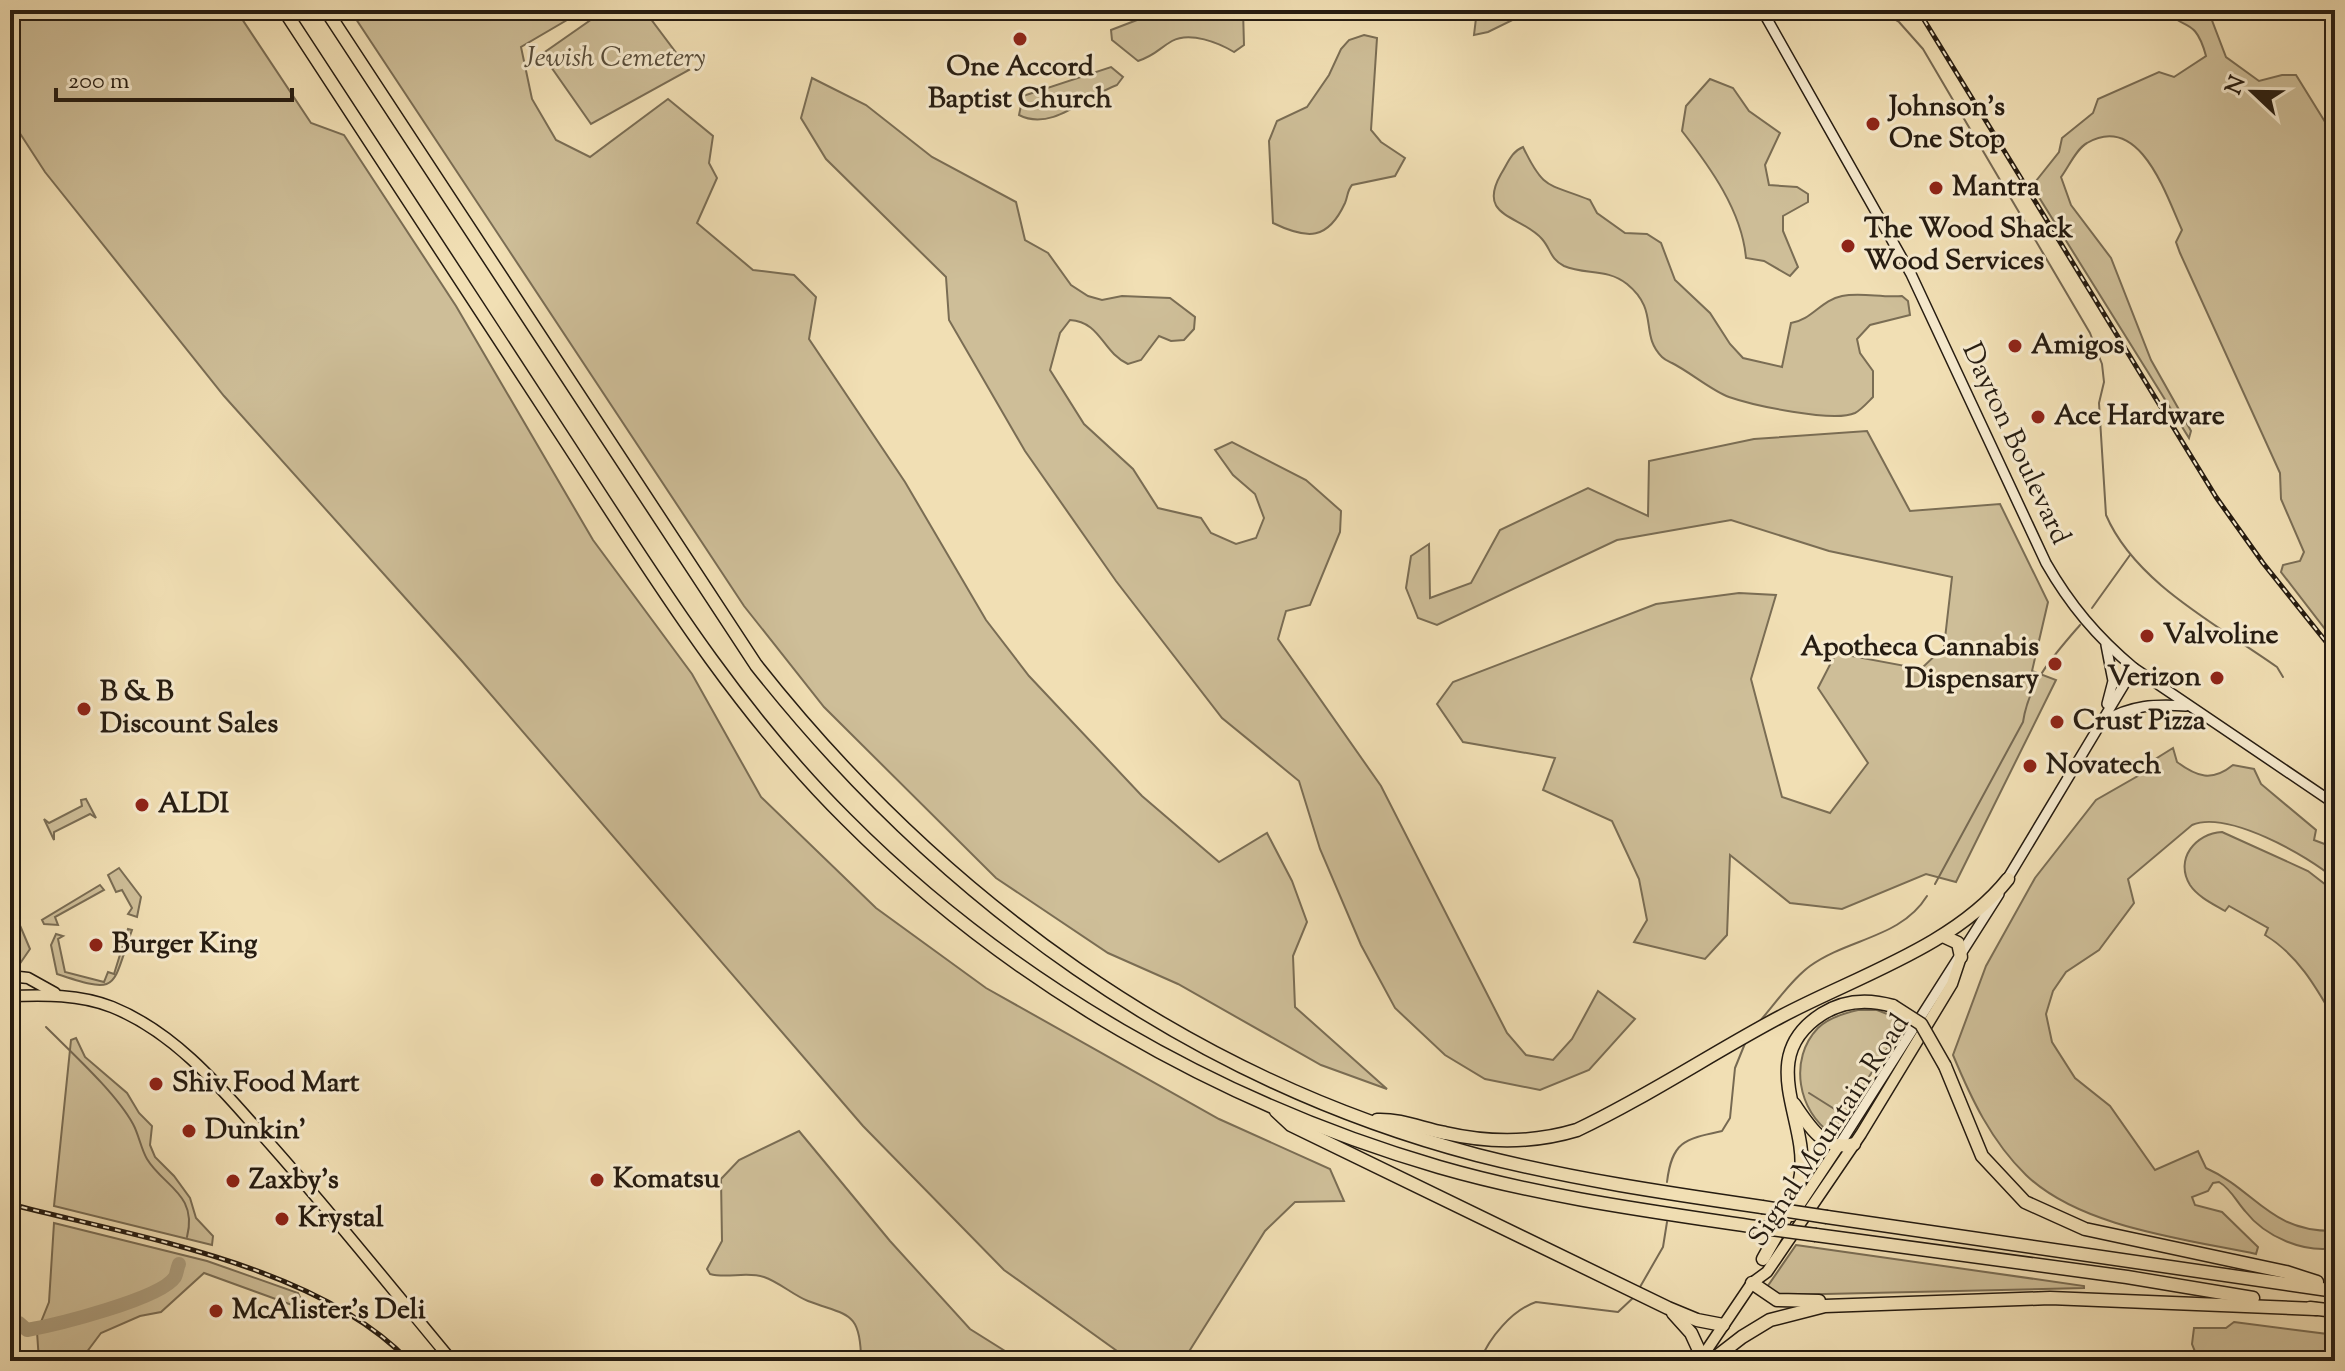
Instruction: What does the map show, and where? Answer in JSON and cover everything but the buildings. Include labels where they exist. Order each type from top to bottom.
[{"type":"highway","points":[[284,10],[698,643],[801,772],[891,861],[945,907],[1046,983],[1140,1040],[1270,1107],[1437,1167],[1530,1190],[1756,1227],[2127,1277],[2316,1309]]},
{"type":"highway","points":[[326,10],[585,400],[756,665],[838,763],[887,815],[939,862],[1065,961],[1218,1054],[1368,1120],[1476,1154],[1562,1175],[1762,1207],[2335,1289]]},
{"type":"highway","points":[[1368,1120],[1392,1119],[1445,1133],[1491,1140],[1544,1138],[1577,1130],[1783,1015],[1943,936],[1983,907],[2008,879]]},
{"type":"highway","points":[[1943,936],[1958,943],[1961,957]]},
{"type":"highway","points":[[1763,1259],[1801,1178],[1800,1147],[1790,1098],[1788,1065],[1805,1028],[1842,1005],[1867,1001],[1893,1006],[1921,1024],[1945,1066],[1982,1156],[2016,1195],[2042,1212],[2085,1229],[2286,1272],[2335,1289]]},
{"type":"highway","points":[[1790,1098],[1816,1132],[1838,1147],[1854,1144]]},
{"type":"highway","points":[[1270,1107],[1291,1125],[1668,1308],[1697,1320],[1723,1325]]},
{"type":"highway","points":[[1752,1283],[1766,1294],[1784,1301],[2104,1299],[2335,1311]]},
{"type":"highway","points":[[1668,1308],[1691,1333],[1704,1360],[1749,1331],[1797,1311],[1825,1306],[1911,1301]]},
{"type":"main road","name":"Dayton Boulevard","points":[[1762,10],[1899,253],[2046,563],[2074,609],[2106,645],[2134,668],[2335,804]]},
{"type":"main road","points":[[2101,723],[2113,681],[2106,645]]},
{"type":"main road","name":"Signal Mountain Road","points":[[1704,1360],[1752,1283],[1763,1259],[1838,1147],[1943,976],[1961,957],[2134,668]]},
{"type":"main road","points":[[2101,723],[2130,707],[2145,704],[2188,706]]},
{"type":"main road","name":"Signal Mountain Road","points":[[1752,1283],[1767,1272],[1854,1144],[1952,984],[1961,957]]},
{"type":"main road","points":[[10,976],[28,978],[57,994]]},
{"type":"main road","points":[[10,996],[57,994],[113,1007],[180,1048],[209,1075],[306,1184],[452,1361]]},
{"type":"green space","points":[[10,10],[236,10],[311,123],[344,135],[456,306],[593,540],[692,674],[761,797],[876,908],[986,988],[1219,1119],[1330,1169],[1344,1201],[1295,1202],[1265,1231],[1183,1361],[1131,1361],[1004,1270],[863,1126],[461,660],[224,396],[45,172],[10,118]]},
{"type":"green space","points":[[350,10],[584,10],[521,47],[532,99],[556,140],[590,157],[668,99],[713,136],[709,163],[717,178],[697,223],[753,270],[794,275],[816,297],[809,339],[905,482],[986,620],[1029,676],[1142,796],[1219,862],[1267,833],[1292,881],[1307,922],[1293,956],[1295,1007],[1387,1089],[1321,1065],[1178,984],[1108,953],[996,878],[824,707],[744,606]]},
{"type":"green space","name":"Jewish Cemetery","points":[[605,10],[644,10],[689,70],[591,124],[542,54]]},
{"type":"green space","points":[[1163,10],[1243,10],[1244,45],[1234,52],[1204,39],[1179,38],[1138,61],[1112,40],[1111,30]]},
{"type":"green space","points":[[1477,10],[1533,10],[1488,32],[1474,35]]},
{"type":"green space","points":[[2166,10],[2208,10],[2226,57],[2259,81],[2296,75],[2335,138],[2335,642],[2281,572],[2283,565],[2300,561],[2304,552],[2281,499],[2280,473],[2180,253],[2176,242],[2182,230],[2148,162],[2136,148],[2122,139],[2106,136],[2083,146],[2061,177],[2071,205],[2111,258],[2151,360],[2191,431],[2189,438],[2032,186],[2059,152],[2062,138],[2093,113],[2098,99],[2159,72],[2174,77],[2206,56],[2193,29]]},
{"type":"green space","points":[[1364,35],[1377,38],[1371,130],[1381,142],[1405,158],[1395,176],[1352,185],[1338,215],[1324,230],[1307,234],[1285,229],[1273,223],[1269,141],[1277,121],[1307,107],[1329,75],[1341,49],[1349,40]]},
{"type":"green space","points":[[1111,67],[1123,77],[1117,85],[1056,116],[1031,119],[1019,115],[1023,96]]},
{"type":"green space","points":[[812,78],[866,105],[932,157],[1016,202],[1025,240],[1048,253],[1071,285],[1088,296],[1102,300],[1122,296],[1170,298],[1195,317],[1194,329],[1184,340],[1171,341],[1159,336],[1141,360],[1128,364],[1119,359],[1088,326],[1070,320],[1060,333],[1050,370],[1084,424],[1133,469],[1158,508],[1201,518],[1211,533],[1236,544],[1256,538],[1264,518],[1255,494],[1233,475],[1215,450],[1232,442],[1306,480],[1341,511],[1340,532],[1310,605],[1286,611],[1278,639],[1381,786],[1507,1033],[1526,1055],[1553,1060],[1572,1039],[1598,991],[1635,1019],[1589,1070],[1540,1090],[1485,1079],[1445,1055],[1395,1008],[1361,945],[1320,849],[1299,781],[1222,718],[1116,581],[1025,451],[949,320],[946,277],[826,159],[801,118]]},
{"type":"green space","points":[[1710,79],[1733,88],[1749,111],[1780,133],[1765,165],[1769,185],[1797,187],[1808,194],[1808,202],[1783,216],[1783,231],[1798,267],[1790,276],[1764,261],[1746,258],[1738,223],[1723,190],[1682,131],[1686,106]]},
{"type":"green space","points":[[1523,147],[1536,171],[1549,184],[1590,200],[1597,213],[1625,233],[1647,234],[1661,243],[1675,280],[1710,313],[1743,358],[1782,367],[1791,323],[1805,318],[1828,301],[1842,296],[1902,296],[1908,301],[1910,315],[1870,325],[1857,339],[1860,353],[1873,371],[1873,397],[1857,412],[1844,416],[1792,412],[1729,397],[1664,359],[1651,340],[1643,304],[1627,284],[1612,276],[1564,266],[1533,231],[1497,208],[1495,188],[1510,158]]},
{"type":"green space","points":[[1867,431],[1910,511],[2000,504],[2048,602],[2032,671],[2056,680],[1956,882],[1926,874],[1842,909],[1790,903],[1730,855],[1727,935],[1705,959],[1634,942],[1647,920],[1639,879],[1612,821],[1543,790],[1555,758],[1463,742],[1437,704],[1453,682],[1656,604],[1739,593],[1776,595],[1751,679],[1782,797],[1830,813],[1868,763],[1818,688],[1836,653],[1921,669],[1944,647],[1952,577],[1829,551],[1731,520],[1617,540],[1437,625],[1418,618],[1406,588],[1411,556],[1429,544],[1430,598],[1471,583],[1500,530],[1588,488],[1648,516],[1649,461],[1754,439]]},
{"type":"green space","points":[[2173,748],[2177,762],[2205,776],[2218,774],[2233,765],[2254,769],[2261,784],[2316,830],[2314,840],[2327,845],[2335,843],[2335,879],[2287,847],[2245,829],[2207,822],[2192,825],[2128,879],[2134,903],[2099,950],[2066,972],[2053,991],[2046,1014],[2052,1042],[2075,1078],[2110,1106],[2155,1170],[2198,1151],[2206,1168],[2279,1218],[2313,1230],[2335,1231],[2335,1248],[2299,1246],[2275,1236],[2254,1221],[2219,1182],[2213,1183],[2208,1191],[2192,1197],[2195,1205],[2222,1212],[2258,1247],[2256,1254],[2134,1228],[2075,1207],[2048,1193],[2026,1175],[2002,1148],[1975,1103],[1953,1055],[1986,966],[2035,878],[2096,800],[2143,773],[2149,763]]},
{"type":"green space","points":[[86,799],[96,818],[90,814],[54,832],[54,840],[44,819],[49,823],[82,806],[81,800]]},
{"type":"green space","points":[[2222,832],[2308,871],[2335,892],[2335,1020],[2297,962],[2265,935],[2268,928],[2229,906],[2225,911],[2201,897],[2190,885],[2185,866],[2190,849],[2204,837]]},
{"type":"green space","points":[[119,868],[141,897],[137,917],[128,914],[132,908],[122,890],[116,892],[108,875]]},
{"type":"green space","points":[[100,885],[104,890],[55,917],[58,925],[44,924],[42,920]]},
{"type":"green space","points":[[10,902],[30,949],[19,965],[10,964]]},
{"type":"green space","points":[[128,929],[132,930],[116,975],[110,982],[92,984],[57,974],[51,945],[56,934],[63,936],[58,939],[65,972],[104,982],[108,972],[114,974]]},
{"type":"green space","points":[[1858,1010],[1877,1010],[1905,1021],[1832,1134],[1811,1113],[1801,1084],[1800,1069],[1809,1041],[1818,1028],[1837,1016]]},
{"type":"green space","points":[[76,1038],[85,1057],[127,1093],[139,1113],[152,1126],[150,1145],[155,1157],[190,1198],[196,1218],[213,1236],[212,1245],[54,1206],[71,1040]]},
{"type":"green space","points":[[799,1131],[890,1241],[970,1329],[1021,1361],[861,1361],[855,1324],[842,1313],[802,1298],[764,1277],[710,1274],[707,1269],[722,1241],[721,1179],[739,1160]]},
{"type":"green space","points":[[54,1223],[207,1261],[298,1293],[302,1301],[292,1305],[204,1273],[161,1312],[140,1316],[101,1333],[80,1361],[39,1361],[37,1332],[49,1302]]},
{"type":"green space","points":[[1796,1245],[2084,1288],[1781,1295],[1765,1290]]},
{"type":"green space","points":[[2234,1322],[2335,1335],[2335,1361],[2198,1359],[2192,1344],[2194,1328],[2226,1328]]},
{"type":"waterway","points":[[1879,10],[1899,22],[1923,49],[2090,333],[2102,364],[2104,382],[2099,403],[2106,515],[2119,539],[2157,582],[2277,667],[2283,677]]},
{"type":"waterway","points":[[2092,608],[2130,555]]},
{"type":"waterway","points":[[1935,884],[2023,722],[2037,682],[2052,658],[2080,625]]},
{"type":"waterway","points":[[1759,1022],[1810,966],[1903,921],[1927,896]]},
{"type":"waterway","points":[[46,1027],[93,1074],[125,1112],[147,1159],[177,1192],[188,1210],[187,1237]]},
{"type":"waterway","points":[[1667,1182],[1672,1158],[1682,1144],[1722,1131],[1730,1118],[1735,1068],[1746,1041]]},
{"type":"waterway","points":[[1809,1093],[1836,1110]]},
{"type":"waterway","points":[[1640,1287],[1663,1247],[1667,1222]]},
{"type":"waterway","points":[[10,1321],[19,1323],[27,1330],[129,1302],[166,1285],[175,1277],[179,1264]]},
{"type":"waterway","points":[[1480,1361],[1502,1326],[1518,1311],[1536,1302],[1618,1312],[1634,1297]]},
{"type":"railway","points":[[1918,10],[2216,497],[2263,563],[2335,653]]},
{"type":"railway","points":[[10,1204],[167,1243],[276,1278],[326,1301],[371,1328],[409,1361]]},
{"type":"place","name":"One Accord Baptist Church","points":[[1020,39]]},
{"type":"place","name":"Johnson's One Stop","points":[[1873,124]]},
{"type":"place","name":"Mantra","points":[[1936,188]]},
{"type":"place","name":"The Wood Shack Wood Services","points":[[1848,246]]},
{"type":"place","name":"Amigos","points":[[2015,346]]},
{"type":"place","name":"Ace Hardware","points":[[2038,417]]},
{"type":"place","name":"Valvoline","points":[[2147,636]]},
{"type":"place","name":"Apotheca Cannabis Dispensary","points":[[2055,664]]},
{"type":"place","name":"Verizon","points":[[2217,678]]},
{"type":"place","name":"B & B Discount Sales","points":[[84,709]]},
{"type":"place","name":"Crust Pizza","points":[[2057,722]]},
{"type":"place","name":"Novatech","points":[[2030,766]]},
{"type":"place","name":"ALDI","points":[[142,805]]},
{"type":"place","name":"Burger King","points":[[96,945]]},
{"type":"place","name":"Shiv Food Mart","points":[[156,1084]]},
{"type":"place","name":"Dunkin'","points":[[189,1131]]},
{"type":"place","name":"Komatsu","points":[[597,1180]]},
{"type":"place","name":"Zaxby's","points":[[233,1181]]},
{"type":"place","name":"Krystal","points":[[282,1219]]},
{"type":"place","name":"McAlister's Deli","points":[[216,1311]]}]
